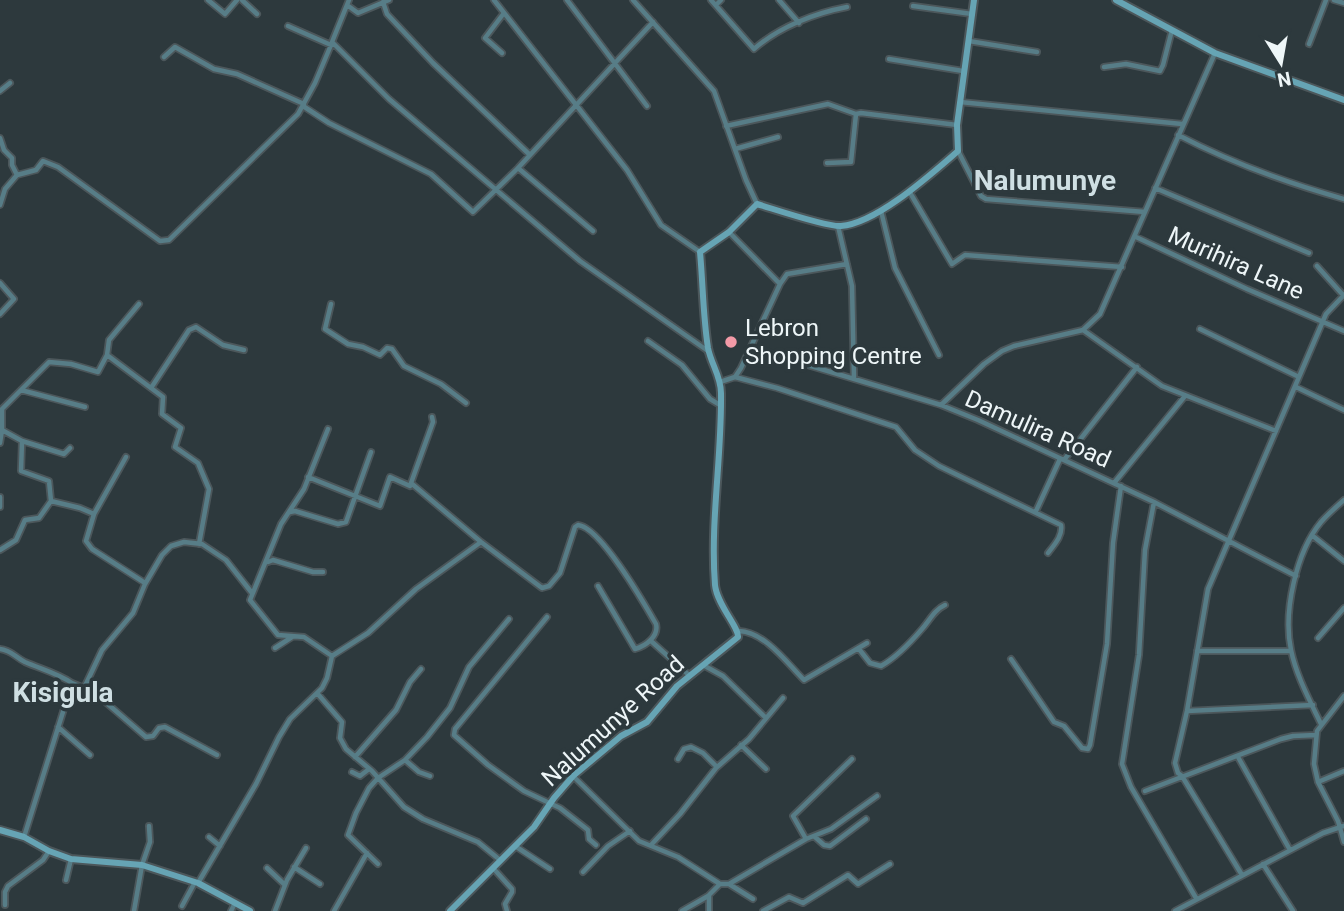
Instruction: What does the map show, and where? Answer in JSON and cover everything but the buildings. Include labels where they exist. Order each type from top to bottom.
[{"type":"street","points":[[208,0],[225,14],[240,0],[257,14]]},
{"type":"street","points":[[494,0],[627,170],[661,225],[700,252]]},
{"type":"street","points":[[567,0],[647,106]]},
{"type":"street","points":[[633,0],[713,91],[757,204]]},
{"type":"street","points":[[711,0],[754,49],[771,36],[799,23],[828,10],[847,7]]},
{"type":"street","points":[[716,5],[722,0]]},
{"type":"street","points":[[779,0],[799,23]]},
{"type":"street","points":[[974,0],[957,125],[958,151],[981,196],[985,199],[1145,212]]},
{"type":"street","points":[[1116,0],[1215,53],[1344,100]]},
{"type":"street","points":[[1309,44],[1326,0]]},
{"type":"street","points":[[1334,0],[1344,3]]},
{"type":"street","points":[[530,155],[433,63],[387,14],[386,1],[358,13],[348,3],[332,42],[389,99],[580,261],[708,351]]},
{"type":"street","points":[[913,6],[972,14]]},
{"type":"street","points":[[502,53],[485,38],[504,13]]},
{"type":"street","points":[[163,57],[175,47],[214,69],[237,74],[303,105],[328,123],[430,173],[473,212],[576,107],[653,22]]},
{"type":"street","points":[[0,205],[5,189],[17,175],[36,170],[43,161],[58,167],[160,241],[169,240],[298,114],[331,45],[289,26]]},
{"type":"street","points":[[1104,67],[1126,64],[1160,71],[1172,30]]},
{"type":"street","points":[[968,41],[1037,52]]},
{"type":"street","points":[[941,405],[984,364],[1002,351],[1083,330],[1100,314],[1215,53]]},
{"type":"street","points":[[889,59],[963,71]]},
{"type":"street","points":[[0,91],[10,83]]},
{"type":"street","points":[[960,102],[1182,124]]},
{"type":"street","points":[[726,126],[828,104],[856,114],[957,125]]},
{"type":"street","points":[[827,163],[851,163],[856,114]]},
{"type":"street","points":[[1178,135],[1301,187],[1344,199]]},
{"type":"street","points":[[734,149],[778,137]]},
{"type":"street","points":[[0,138],[4,150],[12,158],[17,175]]},
{"type":"street","points":[[757,204],[838,226],[859,222],[881,211],[958,151]]},
{"type":"street","points":[[518,168],[593,231]]},
{"type":"street","points":[[1156,188],[1309,253]]},
{"type":"street","points":[[908,190],[952,264],[965,255],[1122,267]]},
{"type":"street","points":[[700,252],[729,232],[757,204]]},
{"type":"street","points":[[881,211],[895,268],[939,355]]},
{"type":"street","points":[[838,226],[852,286],[854,379]]},
{"type":"street","points":[[729,232],[780,284]]},
{"type":"street","name":"Murihira Lane","points":[[1136,237],[1344,331]]},
{"type":"street","points":[[700,252],[708,351],[720,382],[715,582],[721,606],[739,631],[755,636],[791,664],[804,680],[867,643]]},
{"type":"street","points":[[735,377],[780,284],[789,273],[847,264]]},
{"type":"street","points":[[1242,875],[1178,773],[1175,763],[1187,711],[1208,589],[1323,321],[1333,304],[1344,295],[1317,266]]},
{"type":"street","points":[[0,283],[14,299],[0,314]]},
{"type":"street","points":[[0,443],[1,408],[49,362],[71,364],[95,373],[99,371],[107,355],[109,340],[139,304]]},
{"type":"street","points":[[331,304],[325,329],[348,344],[380,355],[387,348],[392,349],[404,366],[441,384],[466,403]]},
{"type":"street","points":[[151,388],[189,330],[196,327],[223,345],[244,350]]},
{"type":"street","points":[[1200,329],[1299,377]]},
{"type":"street","points":[[1083,330],[1156,382],[1276,431]]},
{"type":"street","points":[[648,341],[682,365],[710,398],[720,405]]},
{"type":"street","name":"Damulira Road","points":[[751,348],[941,405],[1121,486],[1296,576]]},
{"type":"street","points":[[107,355],[122,363],[163,397],[162,414],[181,428],[175,447],[198,463],[209,489],[199,544]]},
{"type":"street","points":[[1036,512],[1062,460],[1137,367]]},
{"type":"street","points":[[720,382],[735,377],[777,388],[895,428],[915,450],[939,466],[1061,524],[1062,530],[1058,539],[1048,553]]},
{"type":"street","points":[[1296,387],[1344,410]]},
{"type":"street","points":[[21,390],[85,407]]},
{"type":"street","points":[[1114,483],[1185,396]]},
{"type":"street","points":[[432,417],[433,422],[411,483],[537,586],[546,588],[560,573],[575,527],[578,525],[589,528],[619,565],[656,624],[657,632],[651,641],[635,649],[598,586]]},
{"type":"street","points":[[328,429],[304,489],[281,524],[250,600],[278,635],[304,638],[332,656]]},
{"type":"street","points":[[2,430],[22,441],[64,454],[70,448]]},
{"type":"street","points":[[0,550],[16,540],[25,520],[39,518],[51,501],[49,481],[24,473],[20,469],[22,441]]},
{"type":"street","points":[[289,512],[295,511],[343,524],[346,522],[370,452]]},
{"type":"street","points":[[126,457],[94,514],[86,537],[87,545],[145,583]]},
{"type":"street","points":[[308,477],[380,506],[390,477],[410,486]]},
{"type":"street","points":[[1010,659],[1054,722],[1063,724],[1082,748],[1087,749],[1090,745],[1107,644],[1113,543],[1121,486]]},
{"type":"street","points":[[0,496],[0,507]]},
{"type":"street","points":[[1321,724],[1291,651],[1288,612],[1296,576],[1313,536],[1321,523],[1344,500]]},
{"type":"street","points":[[51,501],[94,514]]},
{"type":"street","points":[[1154,502],[1145,550],[1139,655],[1122,764],[1130,787],[1196,898]]},
{"type":"street","points":[[1313,536],[1344,561]]},
{"type":"street","points":[[182,906],[256,784],[290,719],[317,693],[327,678],[332,656],[368,633],[416,589],[481,542]]},
{"type":"street","points":[[84,688],[102,650],[133,613],[145,583],[166,550],[178,543],[202,544],[226,560],[252,593]]},
{"type":"street","points":[[267,562],[274,561],[313,572],[323,572]]},
{"type":"street","points":[[859,649],[870,663],[881,666],[894,658],[921,631],[932,615],[945,605]]},
{"type":"street","points":[[1318,638],[1344,608]]},
{"type":"street","points":[[547,618],[454,732],[456,738],[501,775],[524,791],[560,808],[588,830],[589,839],[596,845]]},
{"type":"street","points":[[378,864],[349,837],[348,831],[362,799],[378,778],[405,760],[450,708],[469,667],[509,619]]},
{"type":"street","name":"Nalumunye Road","points":[[450,911],[534,827],[573,776],[621,736],[646,722],[668,695],[733,642],[739,631]]},
{"type":"street","points":[[275,648],[292,636]]},
{"type":"street","points":[[651,641],[690,676]]},
{"type":"street","points":[[0,649],[8,649],[27,663],[51,671],[95,693],[146,737],[153,736],[165,727],[218,755]]},
{"type":"street","points":[[1197,651],[1291,651]]},
{"type":"street","points":[[702,665],[723,676],[766,718]]},
{"type":"street","points":[[355,757],[396,710],[410,682],[421,669]]},
{"type":"street","points":[[24,836],[72,683]]},
{"type":"street","points":[[317,693],[341,719],[343,726],[340,738],[346,749],[369,768],[412,813],[478,842],[500,860]]},
{"type":"street","points":[[1344,696],[1321,724],[1316,735],[1314,764],[1318,782],[1342,826],[1344,842]]},
{"type":"street","points":[[650,845],[680,814],[717,767],[741,745],[783,698]]},
{"type":"street","points":[[1187,711],[1312,705]]},
{"type":"street","points":[[58,727],[90,755]]},
{"type":"street","points":[[1145,790],[1293,736],[1316,735]]},
{"type":"street","points":[[741,745],[766,769]]},
{"type":"street","points":[[678,759],[684,749],[691,747],[703,753],[717,767]]},
{"type":"street","points":[[1238,757],[1290,850]]},
{"type":"street","points":[[806,839],[793,816],[852,759]]},
{"type":"street","points":[[405,760],[419,772],[430,776]]},
{"type":"street","points":[[352,772],[359,776],[369,768]]},
{"type":"street","points":[[1318,782],[1344,771]]},
{"type":"street","points":[[573,776],[639,842],[678,857],[720,884],[729,884],[806,839],[831,829],[877,796]]},
{"type":"street","points":[[815,836],[824,845],[830,846],[866,819]]},
{"type":"street","points":[[134,911],[142,865],[150,842],[149,826]]},
{"type":"street","points":[[1175,911],[1323,833],[1342,826]]},
{"type":"street","points":[[0,830],[24,836],[71,859],[142,865],[196,883],[250,911]]},
{"type":"street","points":[[583,872],[608,846],[629,831]]},
{"type":"street","points":[[209,837],[220,846]]},
{"type":"street","points":[[514,846],[550,869]]},
{"type":"street","points":[[275,911],[285,885],[306,848]]},
{"type":"street","points":[[5,905],[8,886],[43,860],[50,851]]},
{"type":"street","points":[[334,911],[367,853]]},
{"type":"street","points":[[66,880],[71,859]]},
{"type":"street","points":[[763,911],[789,897],[803,903],[848,876],[858,884],[890,864]]},
{"type":"street","points":[[1263,864],[1293,911]]},
{"type":"street","points":[[294,867],[320,884]]},
{"type":"street","points":[[492,867],[512,889],[505,904],[507,911]]},
{"type":"street","points":[[267,868],[285,885]]},
{"type":"street","points":[[682,911],[709,895],[720,884]]},
{"type":"street","points":[[729,884],[753,899]]},
{"type":"street","points":[[709,895],[709,911]]},
{"type":"street","points":[[231,911],[235,903]]},
{"type":"place","name":"Lebron Shopping Centre","points":[[731,342]]},
{"type":"district","name":"Nalumunye","points":[[1045,180]]},
{"type":"district","name":"Kisigula","points":[[63,692]]}]
